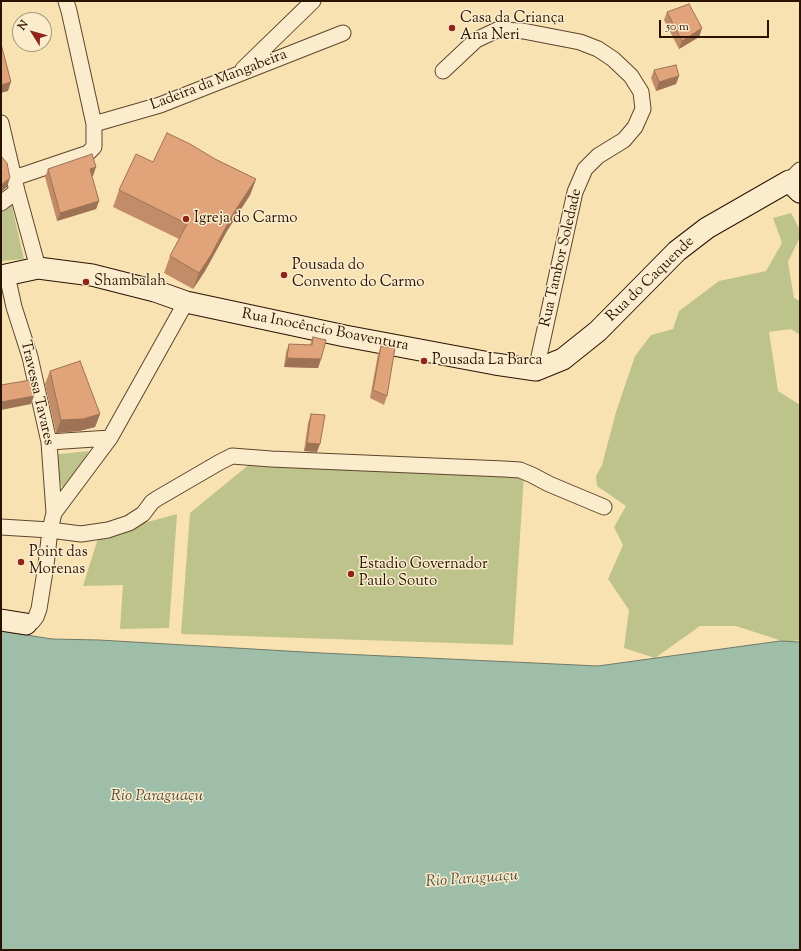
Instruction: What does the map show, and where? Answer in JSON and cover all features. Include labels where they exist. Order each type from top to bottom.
[{"type":"street","points":[[1,203],[16,185],[88,153],[94,147],[94,124],[66,1]]},
{"type":"street","points":[[238,74],[313,1]]},
{"type":"street","name":"Rua Tambor Soledade","points":[[443,71],[476,40],[497,30],[523,31],[580,42],[598,49],[613,58],[631,76],[641,92],[643,109],[635,127],[624,140],[598,156],[585,169],[575,192],[536,370]]},
{"type":"street","name":"Ladeira da Mangabeira","points":[[94,124],[160,105],[343,32]]},
{"type":"street","points":[[1,123],[38,268],[4,275]]},
{"type":"street","name":"Rua do Caquende","points":[[536,370],[563,359],[598,331],[677,251],[689,241],[707,228],[796,181]]},
{"type":"street","name":"Rua Inocêncio Boaventura","points":[[38,268],[92,276],[155,291],[186,302],[345,336],[536,370]]},
{"type":"street","name":"Travessa Tavares","points":[[4,275],[30,358],[49,442],[54,513]]},
{"type":"street","points":[[1,620],[26,624],[32,622],[36,617],[39,609],[50,530],[54,513],[110,438],[186,302]]},
{"type":"street","points":[[49,442],[110,438]]},
{"type":"street","points":[[1,527],[50,530],[81,534],[108,530],[129,523],[143,514],[152,502],[158,498],[232,456],[520,470],[604,507]]},
{"type":"green space","points":[[10,198],[24,259],[1,261],[1,212]]},
{"type":"green space","points":[[791,213],[800,230],[800,237],[788,262],[794,298],[800,301],[800,335],[791,329],[769,332],[778,391],[800,405],[800,640],[785,642],[736,626],[700,626],[655,658],[624,648],[629,610],[608,579],[623,545],[614,527],[626,506],[597,486],[596,476],[602,465],[616,412],[635,356],[651,335],[673,329],[679,311],[719,281],[766,271],[782,243],[773,218]]},
{"type":"green space","points":[[89,451],[64,492],[50,455]]},
{"type":"green space","name":"Estadio Governador Paulo Souto","points":[[251,463],[524,474],[513,645],[181,634],[190,513]]},
{"type":"green space","points":[[177,514],[169,628],[120,629],[123,585],[83,586],[99,535]]},
{"type":"water","name":"Rio Paraguaçu","points":[[1,631],[52,639],[99,640],[321,653],[598,666],[780,641],[800,642],[800,950],[1,950]]},
{"type":"building","points":[[689,4],[702,28],[682,41],[667,12]]},
{"type":"building","points":[[1,44],[11,82],[1,85]]},
{"type":"building","points":[[676,65],[679,76],[659,82],[654,70]]},
{"type":"building","name":"Igreja do Carmo","points":[[167,133],[256,179],[233,214],[211,255],[199,273],[170,256],[187,224],[119,190],[136,154],[153,162]]},
{"type":"building","points":[[92,154],[96,167],[90,169],[99,201],[60,213],[48,169]]},
{"type":"building","points":[[1,156],[7,163],[10,178],[1,185]]},
{"type":"building","points":[[313,337],[326,340],[321,359],[287,358],[289,344],[312,345]]},
{"type":"building","points":[[381,346],[395,348],[387,396],[373,390]]},
{"type":"building","points":[[80,361],[100,414],[83,419],[61,420],[50,371]]},
{"type":"building","points":[[31,380],[34,396],[1,402],[1,385]]},
{"type":"building","points":[[311,414],[325,415],[320,444],[307,443]]},
{"type":"place","name":"Casa da Criança Ana Neri","points":[[452,28]]},
{"type":"place","name":"Igreja do Carmo","points":[[186,219]]},
{"type":"place","name":"Pousada do Convento do Carmo","points":[[284,275]]},
{"type":"place","name":"Shambalah","points":[[86,282]]},
{"type":"place","name":"Pousada La Barca","points":[[424,361]]},
{"type":"place","name":"Point das Morenas","points":[[21,562]]},
{"type":"place","name":"Estadio Governador Paulo Souto","points":[[351,574]]}]
